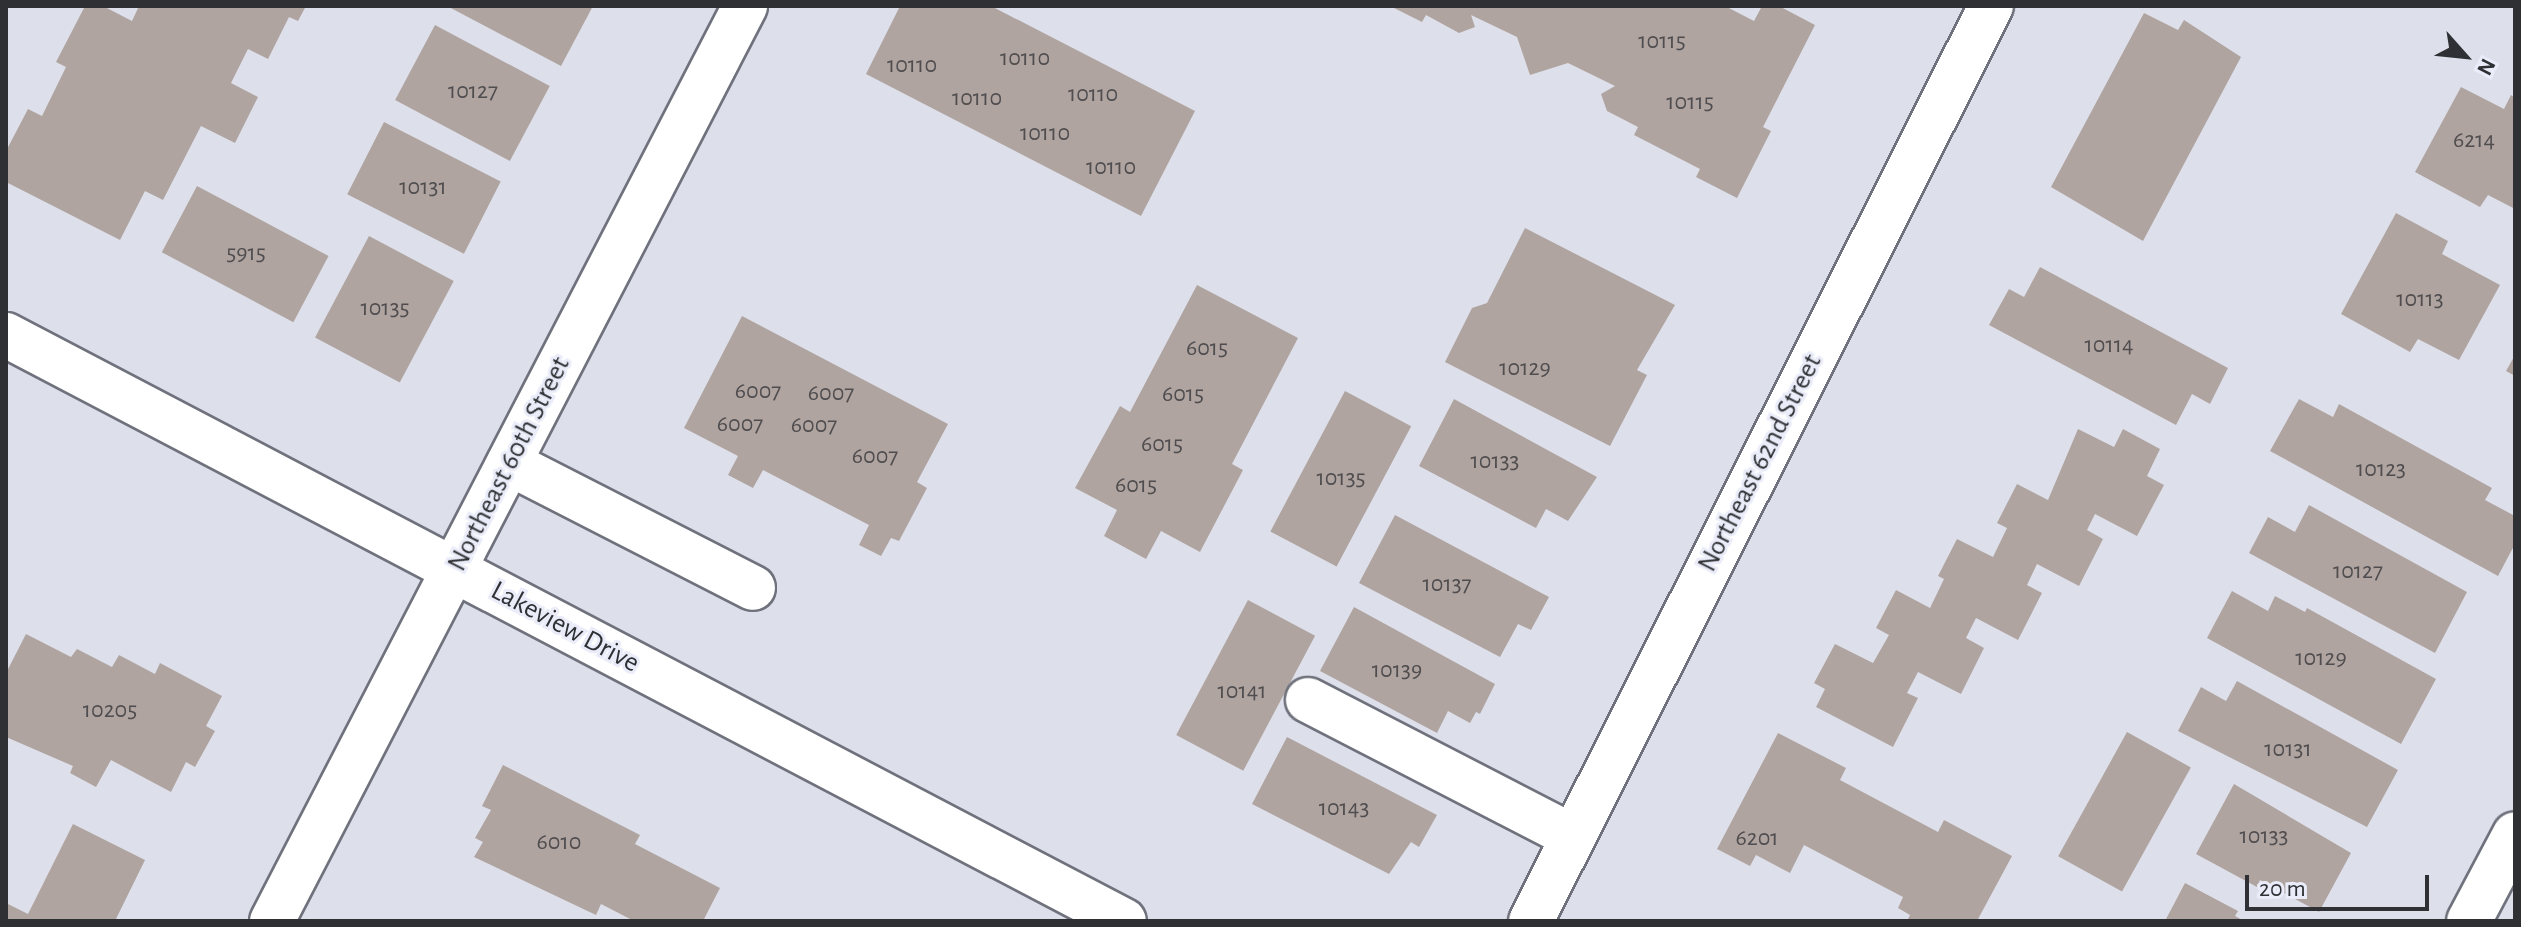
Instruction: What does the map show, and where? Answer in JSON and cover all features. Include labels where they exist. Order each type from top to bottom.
[{"type":"street","name":"Northeast 60th Street","points":[[272,921],[745,6]]},
{"type":"street","name":"Northeast 62nd Street","points":[[1531,921],[1991,6]]},
{"type":"street","name":"Lakeview Drive","points":[[6,335],[1124,921]]},
{"type":"street","points":[[509,463],[753,588]]},
{"type":"street","points":[[1308,700],[1572,836]]},
{"type":"street","points":[[2469,921],[2515,834]]},
{"type":"building","points":[[85,6],[103,6],[132,21],[139,6],[306,6],[298,21],[289,17],[268,59],[248,49],[231,83],[258,97],[235,143],[201,126],[163,200],[145,191],[120,240],[6,182],[6,151],[28,109],[42,116],[66,67],[56,62]]},
{"type":"building","points":[[447,6],[593,6],[561,66]]},
{"type":"building","points":[[900,6],[991,6],[1195,111],[1141,216],[866,74]]},
{"type":"building","points":[[1390,6],[1725,6],[1754,21],[1762,6],[1779,6],[1815,25],[1763,127],[1771,131],[1737,198],[1696,177],[1700,169],[1634,135],[1638,127],[1607,111],[1601,94],[1615,86],[1568,63],[1530,75],[1517,37],[1471,15],[1475,27],[1459,33],[1426,15],[1422,22]]},
{"type":"building","points":[[2144,13],[2178,30],[2184,20],[2241,57],[2143,241],[2051,187]]},
{"type":"building","points":[[435,25],[550,86],[510,161],[395,100]]},
{"type":"building","points":[[2461,87],[2504,109],[2511,95],[2515,98],[2515,209],[2488,195],[2480,207],[2415,172]]},
{"type":"building","points":[[384,122],[501,181],[464,254],[347,194]]},
{"type":"building","points":[[197,186],[329,256],[293,322],[162,252]]},
{"type":"building","points":[[2396,213],[2448,241],[2442,254],[2500,285],[2459,360],[2418,339],[2410,352],[2341,314]]},
{"type":"building","points":[[1525,228],[1675,305],[1637,370],[1647,375],[1610,446],[1445,362],[1472,308],[1487,303]]},
{"type":"building","points":[[369,236],[454,281],[400,383],[315,338]]},
{"type":"building","points":[[2040,267],[2228,368],[2210,404],[2192,394],[2176,425],[1989,325],[2009,289],[2024,297]]},
{"type":"building","points":[[1197,285],[1298,338],[1232,464],[1243,470],[1200,552],[1161,531],[1146,559],[1104,536],[1117,510],[1075,488],[1120,406],[1130,412]]},
{"type":"building","points":[[742,316],[948,424],[917,482],[927,488],[899,541],[891,538],[881,556],[859,545],[869,525],[763,470],[753,488],[728,475],[738,456],[684,428]]},
{"type":"building","points":[[2515,355],[2515,376],[2506,371]]},
{"type":"building","points":[[1345,391],[1411,426],[1337,567],[1270,531]]},
{"type":"building","points":[[1454,399],[1597,477],[1568,521],[1546,509],[1536,528],[1419,466]]},
{"type":"building","points":[[2299,399],[2333,417],[2339,404],[2492,488],[2485,500],[2515,516],[2515,544],[2498,576],[2270,451]]},
{"type":"building","points":[[2078,429],[2114,447],[2123,429],[2160,449],[2147,476],[2164,485],[2137,536],[2095,514],[2087,530],[2103,539],[2079,586],[2037,564],[2027,585],[2042,593],[2018,640],[1976,618],[1966,638],[1984,648],[1961,694],[1918,672],[1907,693],[1918,698],[1893,747],[1816,707],[1825,689],[1814,683],[1835,644],[1873,663],[1889,635],[1876,628],[1896,590],[1930,608],[1944,579],[1938,576],[1957,539],[1993,557],[2007,528],[1997,523],[2017,484],[2048,500]]},
{"type":"building","points":[[2309,505],[2467,592],[2435,653],[2249,553],[2268,517],[2295,532]]},
{"type":"building","points":[[1395,515],[1549,597],[1531,630],[1518,624],[1500,657],[1359,583]]},
{"type":"building","points":[[2232,591],[2268,611],[2275,596],[2305,612],[2307,608],[2436,679],[2401,744],[2207,638]]},
{"type":"building","points":[[1248,600],[1315,636],[1243,771],[1176,735]]},
{"type":"building","points":[[1354,607],[1495,684],[1480,714],[1476,712],[1470,723],[1448,711],[1437,733],[1320,671]]},
{"type":"building","points":[[26,634],[71,657],[77,649],[112,667],[119,655],[155,674],[160,663],[222,696],[206,726],[215,731],[195,767],[186,762],[171,792],[111,760],[96,787],[70,773],[73,766],[6,737],[6,673]]},
{"type":"building","points":[[2237,681],[2398,770],[2367,827],[2178,731],[2201,687],[2226,701]]},
{"type":"building","points":[[2127,732],[2191,767],[2122,892],[2058,856]]},
{"type":"building","points":[[1778,733],[1846,768],[1840,780],[1938,832],[1944,820],[2012,856],[1977,921],[1907,921],[1910,915],[1898,908],[1903,897],[1804,845],[1790,873],[1756,855],[1750,866],[1717,849]]},
{"type":"building","points":[[1287,737],[1437,815],[1419,847],[1411,842],[1389,874],[1252,804]]},
{"type":"building","points":[[503,765],[640,835],[635,844],[720,888],[703,921],[634,921],[601,904],[596,915],[474,857],[483,842],[475,838],[491,810],[482,806]]},
{"type":"building","points":[[2234,784],[2351,853],[2319,912],[2260,880],[2257,887],[2196,854]]},
{"type":"building","points":[[73,824],[145,860],[115,921],[6,921],[6,903],[28,914]]},
{"type":"building","points":[[2185,883],[2238,911],[2235,916],[2244,921],[2165,921]]}]
